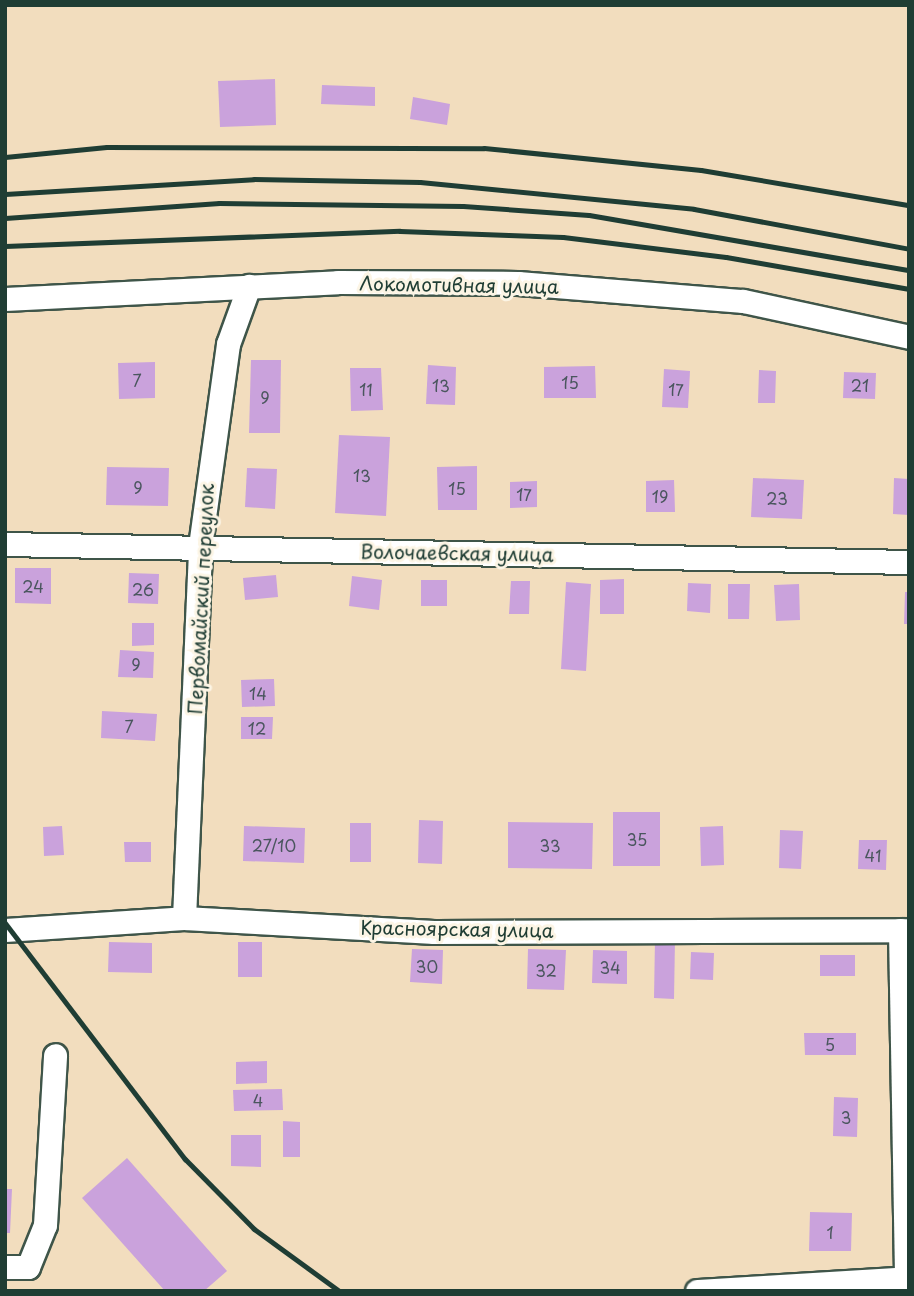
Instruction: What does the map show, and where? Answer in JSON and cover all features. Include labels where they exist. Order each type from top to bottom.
[{"type":"street","name":"Локомотивная улица","points":[[5,299],[249,286],[518,283],[743,301],[909,337]]},
{"type":"street","name":"Первомайский переулок","points":[[184,918],[200,546],[228,344],[249,286]]},
{"type":"street","name":"Волочаевская улица","points":[[5,544],[909,562]]},
{"type":"street","name":"Красноярская улица","points":[[5,930],[184,918],[434,932],[904,930]]},
{"type":"street","points":[[698,1291],[907,1278],[904,930]]},
{"type":"street","points":[[5,1268],[28,1267],[46,1225],[55,1055]]},
{"type":"building","points":[[275,79],[276,125],[220,127],[218,81]]},
{"type":"building","points":[[322,85],[375,87],[375,106],[321,104]]},
{"type":"building","points":[[413,97],[450,104],[447,125],[410,119]]},
{"type":"building","points":[[251,360],[281,360],[280,433],[249,433]]},
{"type":"building","points":[[155,362],[155,398],[119,399],[118,363]]},
{"type":"building","points":[[428,365],[456,367],[455,405],[426,404]]},
{"type":"building","points":[[595,366],[596,398],[544,398],[544,367]]},
{"type":"building","points":[[350,368],[381,368],[383,410],[351,411]]},
{"type":"building","points":[[664,369],[690,371],[688,408],[662,407]]},
{"type":"building","points":[[759,370],[776,371],[775,403],[758,403]]},
{"type":"building","points":[[844,372],[876,373],[875,399],[843,398]]},
{"type":"building","points":[[339,435],[390,437],[386,516],[335,513]]},
{"type":"building","points":[[477,466],[477,510],[438,510],[437,467]]},
{"type":"building","points":[[107,467],[169,468],[168,506],[106,505]]},
{"type":"building","points":[[247,468],[277,469],[275,509],[245,507]]},
{"type":"building","points":[[753,478],[804,480],[802,519],[751,517]]},
{"type":"building","points":[[894,478],[909,479],[909,515],[893,514]]},
{"type":"building","points":[[674,480],[675,512],[646,512],[646,481]]},
{"type":"building","points":[[537,481],[537,507],[510,508],[510,482]]},
{"type":"building","points":[[15,568],[51,568],[51,604],[15,603]]},
{"type":"building","points":[[129,573],[159,574],[158,604],[128,603]]},
{"type":"building","points":[[276,575],[278,597],[245,600],[243,578]]},
{"type":"building","points":[[352,576],[382,580],[379,610],[349,606]]},
{"type":"building","points":[[624,579],[624,614],[600,614],[600,580]]},
{"type":"building","points":[[421,580],[447,580],[447,606],[421,606]]},
{"type":"building","points":[[511,581],[530,581],[529,614],[509,614]]},
{"type":"building","points":[[566,582],[591,584],[586,671],[561,669]]},
{"type":"building","points":[[688,583],[711,584],[710,613],[687,611]]},
{"type":"building","points":[[728,584],[750,584],[749,619],[728,619]]},
{"type":"building","points":[[799,584],[800,620],[776,621],[774,585]]},
{"type":"building","points":[[905,592],[909,592],[909,624],[904,624]]},
{"type":"building","points":[[132,623],[154,623],[154,645],[132,646]]},
{"type":"building","points":[[120,650],[154,652],[153,678],[118,677]]},
{"type":"building","points":[[274,679],[275,706],[242,707],[241,680]]},
{"type":"building","points":[[102,711],[157,714],[155,741],[101,738]]},
{"type":"building","points":[[241,717],[273,717],[272,739],[241,739]]},
{"type":"building","points":[[613,812],[660,812],[660,866],[613,866]]},
{"type":"building","points":[[419,820],[443,821],[442,864],[418,863]]},
{"type":"building","points":[[508,822],[593,823],[592,869],[508,868]]},
{"type":"building","points":[[350,823],[371,823],[371,862],[350,862]]},
{"type":"building","points":[[62,826],[64,855],[44,856],[43,827]]},
{"type":"building","points":[[244,826],[305,828],[304,863],[243,861]]},
{"type":"building","points":[[723,826],[724,865],[701,866],[700,827]]},
{"type":"building","points":[[780,830],[803,831],[801,869],[779,868]]},
{"type":"building","points":[[859,840],[887,840],[886,870],[858,869]]},
{"type":"building","points":[[124,842],[151,842],[151,862],[125,862]]},
{"type":"building","points":[[655,939],[675,939],[674,999],[654,998]]},
{"type":"building","points":[[109,942],[152,943],[152,973],[108,972]]},
{"type":"building","points":[[238,942],[262,942],[262,977],[238,977]]},
{"type":"building","points":[[412,949],[443,950],[442,984],[410,982]]},
{"type":"building","points":[[528,949],[566,950],[564,990],[527,989]]},
{"type":"building","points":[[593,950],[627,951],[627,984],[592,983]]},
{"type":"building","points":[[691,952],[714,953],[713,980],[690,979]]},
{"type":"building","points":[[820,955],[855,955],[855,976],[820,976]]},
{"type":"building","points":[[804,1033],[856,1033],[856,1055],[805,1055]]},
{"type":"building","points":[[267,1061],[267,1083],[236,1084],[236,1062]]},
{"type":"building","points":[[282,1089],[283,1110],[234,1111],[233,1090]]},
{"type":"building","points":[[834,1097],[858,1098],[857,1137],[833,1136]]},
{"type":"building","points":[[283,1121],[300,1122],[300,1157],[283,1157]]},
{"type":"building","points":[[231,1135],[261,1135],[261,1167],[231,1166]]},
{"type":"building","points":[[127,1158],[227,1271],[204,1291],[165,1291],[82,1198]]},
{"type":"building","points":[[5,1189],[12,1189],[10,1233],[5,1233]]},
{"type":"building","points":[[810,1212],[852,1213],[851,1251],[809,1251]]},
{"type":"railway","points":[[5,157],[107,147],[484,148],[701,170],[909,205]]},
{"type":"railway","points":[[5,194],[254,179],[420,182],[694,209],[909,249]]},
{"type":"railway","points":[[5,218],[219,203],[463,206],[589,215],[909,270]]},
{"type":"railway","points":[[5,246],[400,231],[563,237],[726,257],[909,289]]},
{"type":"railway","points":[[5,923],[185,1159],[254,1229],[339,1291]]}]
